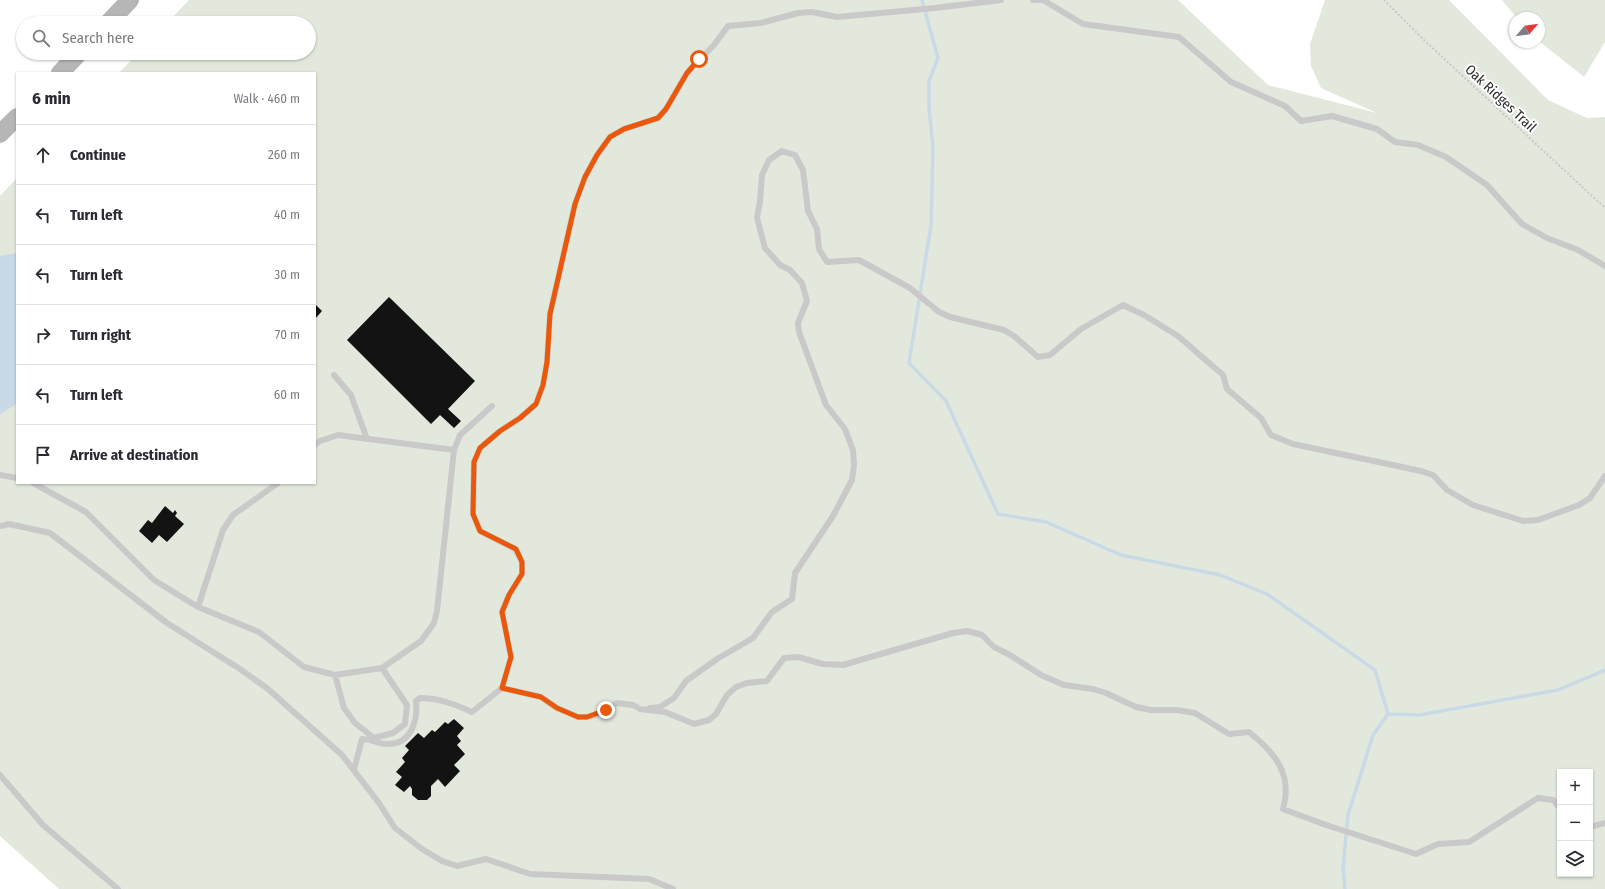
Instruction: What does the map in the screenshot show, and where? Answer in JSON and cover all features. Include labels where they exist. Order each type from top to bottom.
[{"type":"street","points":[[115,16],[130,0]]},
{"type":"street","points":[[61,72],[72,60]]},
{"type":"street","points":[[0,134],[16,118]]},
{"type":"lane","points":[[354,770],[362,739],[386,744],[396,743],[409,734],[417,716],[416,701],[420,698],[435,698],[453,703],[472,712],[502,688],[511,657],[502,612],[509,595],[522,574],[522,562],[516,549],[480,531],[473,514],[474,462],[480,448],[536,404],[541,391],[547,362],[550,314],[575,204],[585,177],[601,149],[610,137],[624,129],[658,118],[666,109],[687,73],[714,45],[728,26],[766,22],[798,13],[812,12],[837,17],[1001,0]]},
{"type":"lane","points":[[1033,0],[1043,0],[1083,24],[1179,37],[1231,82],[1285,106],[1301,121],[1332,116],[1377,128],[1395,142],[1418,145],[1446,157],[1487,185],[1522,224],[1547,238],[1578,250],[1605,266]]},
{"type":"lane","points":[[640,709],[660,707],[674,698],[686,681],[717,659],[753,638],[772,612],[792,599],[794,573],[833,516],[852,480],[854,466],[853,450],[845,429],[826,406],[799,332],[798,323],[807,301],[802,283],[790,270],[780,265],[765,248],[757,218],[762,175],[770,160],[782,151],[795,155],[803,170],[808,211],[817,229],[819,249],[828,262],[859,260],[910,288],[939,312],[950,318],[1004,330],[1014,336],[1038,357],[1050,355],[1081,329],[1123,305],[1144,315],[1178,336],[1223,375],[1227,389],[1261,418],[1270,435],[1293,444],[1406,467],[1427,473],[1433,475],[1447,490],[1473,505],[1524,520],[1538,520],[1579,505],[1590,498],[1605,476]]},
{"type":"lane","points":[[334,375],[351,395],[367,439]]},
{"type":"lane","points":[[35,484],[86,512],[154,580],[198,607],[259,632],[304,667],[335,675],[382,668],[421,641],[434,623],[437,611],[454,450],[460,435],[492,406]]},
{"type":"lane","points":[[316,444],[320,441],[338,435],[454,450]]},
{"type":"lane","points":[[0,475],[16,478]]},
{"type":"lane","points":[[198,607],[223,530],[233,515],[277,484]]},
{"type":"lane","points":[[0,526],[9,524],[50,533],[167,623],[240,669],[268,689],[328,742],[354,770],[395,828],[422,849],[442,860],[457,866],[486,859],[530,874],[649,879],[673,889]]},
{"type":"lane","points":[[502,688],[541,697],[557,708],[578,717],[587,717],[598,714],[617,703],[633,705],[640,709],[665,712],[694,724],[702,723],[716,714],[728,695],[736,687],[747,683],[767,681],[784,658],[798,657],[823,664],[842,665],[953,633],[967,631],[982,635],[994,647],[1042,675],[1064,685],[1100,691],[1136,707],[1151,710],[1176,710],[1195,713],[1228,734],[1248,732],[1266,746],[1284,773],[1287,785],[1283,808],[1326,825],[1401,850],[1416,854],[1438,844],[1469,842],[1538,798],[1553,800],[1557,805]]},
{"type":"lane","points":[[335,675],[344,708],[356,723],[374,738],[393,733],[405,724],[407,705],[382,668]]},
{"type":"lane","points":[[0,775],[44,825],[118,889]]},
{"type":"lane","points":[[1593,826],[1605,823]]},
{"type":"path","name":"Oak Ridges Trail","points":[[1384,0],[1426,42],[1605,208]]},
{"type":"shaded area","points":[[189,0],[1178,0],[1268,85],[1377,113],[1321,88],[1311,66],[1310,44],[1325,0],[1449,0],[1548,100],[1587,118],[1605,117],[1605,889],[59,889],[0,836],[0,196],[16,179],[16,484],[316,484],[316,72],[120,72],[131,60],[316,60],[316,16],[174,16]]},
{"type":"shaded area","points":[[1502,0],[1605,0],[1605,42],[1584,77],[1545,46],[1545,12],[1512,12]]},
{"type":"water","points":[[16,253],[16,404],[0,415],[0,256]]},
{"type":"building","points":[[389,297],[475,381],[448,409],[461,421],[454,428],[440,415],[431,424],[347,340]]},
{"type":"building","points":[[316,305],[322,311],[316,318]]},
{"type":"building","points":[[165,506],[173,513],[175,510],[177,513],[175,516],[184,524],[167,542],[159,535],[152,543],[139,531],[148,520],[152,523]]},
{"type":"building","points":[[454,719],[464,728],[457,736],[461,741],[457,745],[465,754],[454,765],[460,771],[445,787],[438,779],[431,786],[431,796],[427,800],[418,800],[412,795],[412,789],[410,786],[404,792],[395,785],[402,777],[396,772],[405,762],[402,758],[409,750],[405,746],[418,733],[424,738],[432,730],[435,732],[445,722],[448,724]]},
{"type":"waterway","points":[[922,0],[938,58],[929,81],[929,108],[933,147],[931,225],[909,363],[946,401],[998,514],[1046,522],[1121,555],[1220,575],[1267,594],[1375,670],[1388,714]]},
{"type":"waterway","points":[[1388,714],[1419,715],[1558,690],[1605,670]]},
{"type":"waterway","points":[[1345,889],[1343,868],[1348,815],[1373,735],[1388,714]]},
{"type":"route","points":[[606,710],[587,717],[578,717],[550,705],[541,697],[502,688],[511,657],[502,612],[509,595],[522,574],[522,562],[516,549],[480,531],[473,514],[474,499],[472,481],[474,462],[480,448],[536,404],[543,385],[547,362],[550,314],[575,204],[585,177],[597,155],[610,137],[624,129],[658,118],[666,109],[672,96],[687,73],[699,59]]}]
